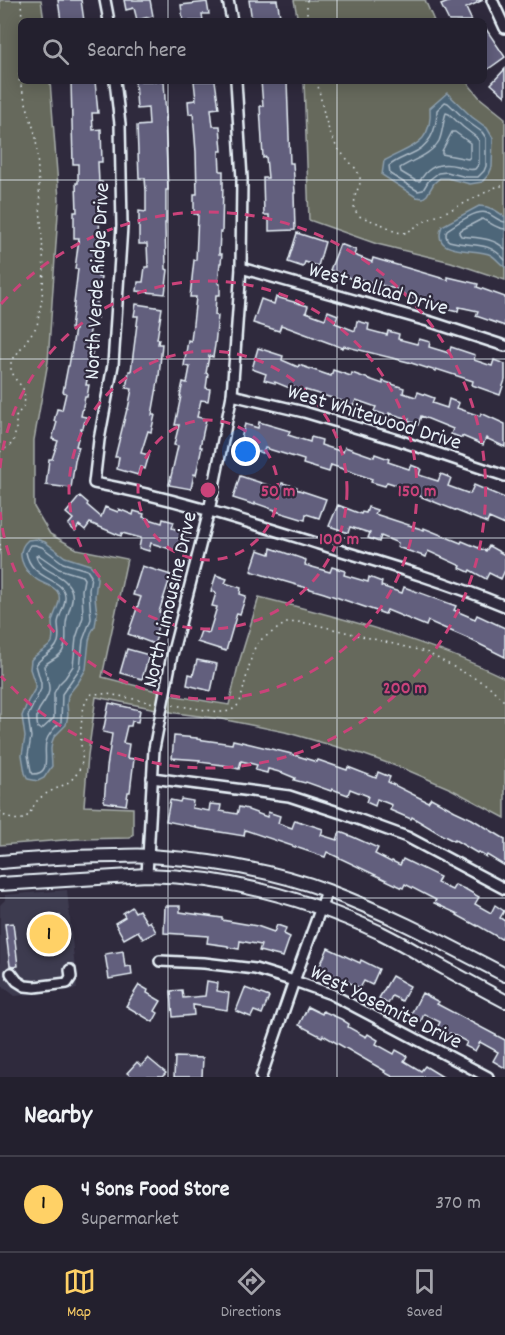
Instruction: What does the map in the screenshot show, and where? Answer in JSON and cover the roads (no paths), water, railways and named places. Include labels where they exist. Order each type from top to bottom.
[{"type":"main road","points":[[0,862],[82,856],[148,856],[217,863],[282,877],[327,891],[385,914],[505,975]]},
{"type":"main road","points":[[14,861],[15,882]]},
{"type":"main road","points":[[0,884],[147,875],[192,878],[268,892],[351,920],[397,941],[505,1001]]},
{"type":"street","points":[[105,0],[108,18]]},
{"type":"street","points":[[228,0],[231,18]]},
{"type":"street","points":[[492,0],[505,28]]},
{"type":"street","name":"North Verde Ridge Drive","points":[[116,84],[120,124],[122,226],[113,365],[99,440],[94,483],[137,491],[209,511]]},
{"type":"street","name":"North Limousine Drive","points":[[147,875],[154,749],[172,655],[209,511],[232,395],[241,268],[242,179],[236,84]]},
{"type":"street","name":"West Ballad Drive","points":[[241,268],[431,322],[505,346]]},
{"type":"street","name":"West Whitewood Drive","points":[[232,395],[304,412],[399,440],[505,476]]},
{"type":"street","points":[[209,511],[433,578],[505,606]]},
{"type":"street","points":[[152,778],[289,796],[407,837],[505,890]]},
{"type":"street","points":[[261,1077],[327,891]]},
{"type":"street","name":"West Yosemite Drive","points":[[160,962],[204,963],[255,969],[294,981],[331,994],[488,1077]]},
{"type":"street","points":[[11,973],[21,984],[35,987],[67,983],[71,977],[70,970]]},
{"type":"water","points":[[447,93],[487,128],[493,138],[492,167],[482,182],[470,184],[440,178],[427,195],[423,198],[416,197],[382,175],[384,161],[418,143],[424,137],[428,130],[430,108]]},
{"type":"water","points":[[479,206],[490,208],[505,217],[505,267],[491,255],[448,247],[442,242],[440,236],[442,226]]},
{"type":"water","points":[[36,539],[45,542],[65,557],[90,565],[97,574],[95,597],[97,614],[89,641],[86,669],[68,695],[66,725],[52,742],[52,766],[44,778],[38,781],[28,779],[25,773],[22,755],[25,737],[22,716],[35,689],[30,669],[31,660],[52,642],[52,623],[59,595],[52,587],[38,581],[24,566],[21,555],[24,545],[28,540]]},
{"type":"place","name":"4 Sons Food Store","points":[[49,934]]}]
